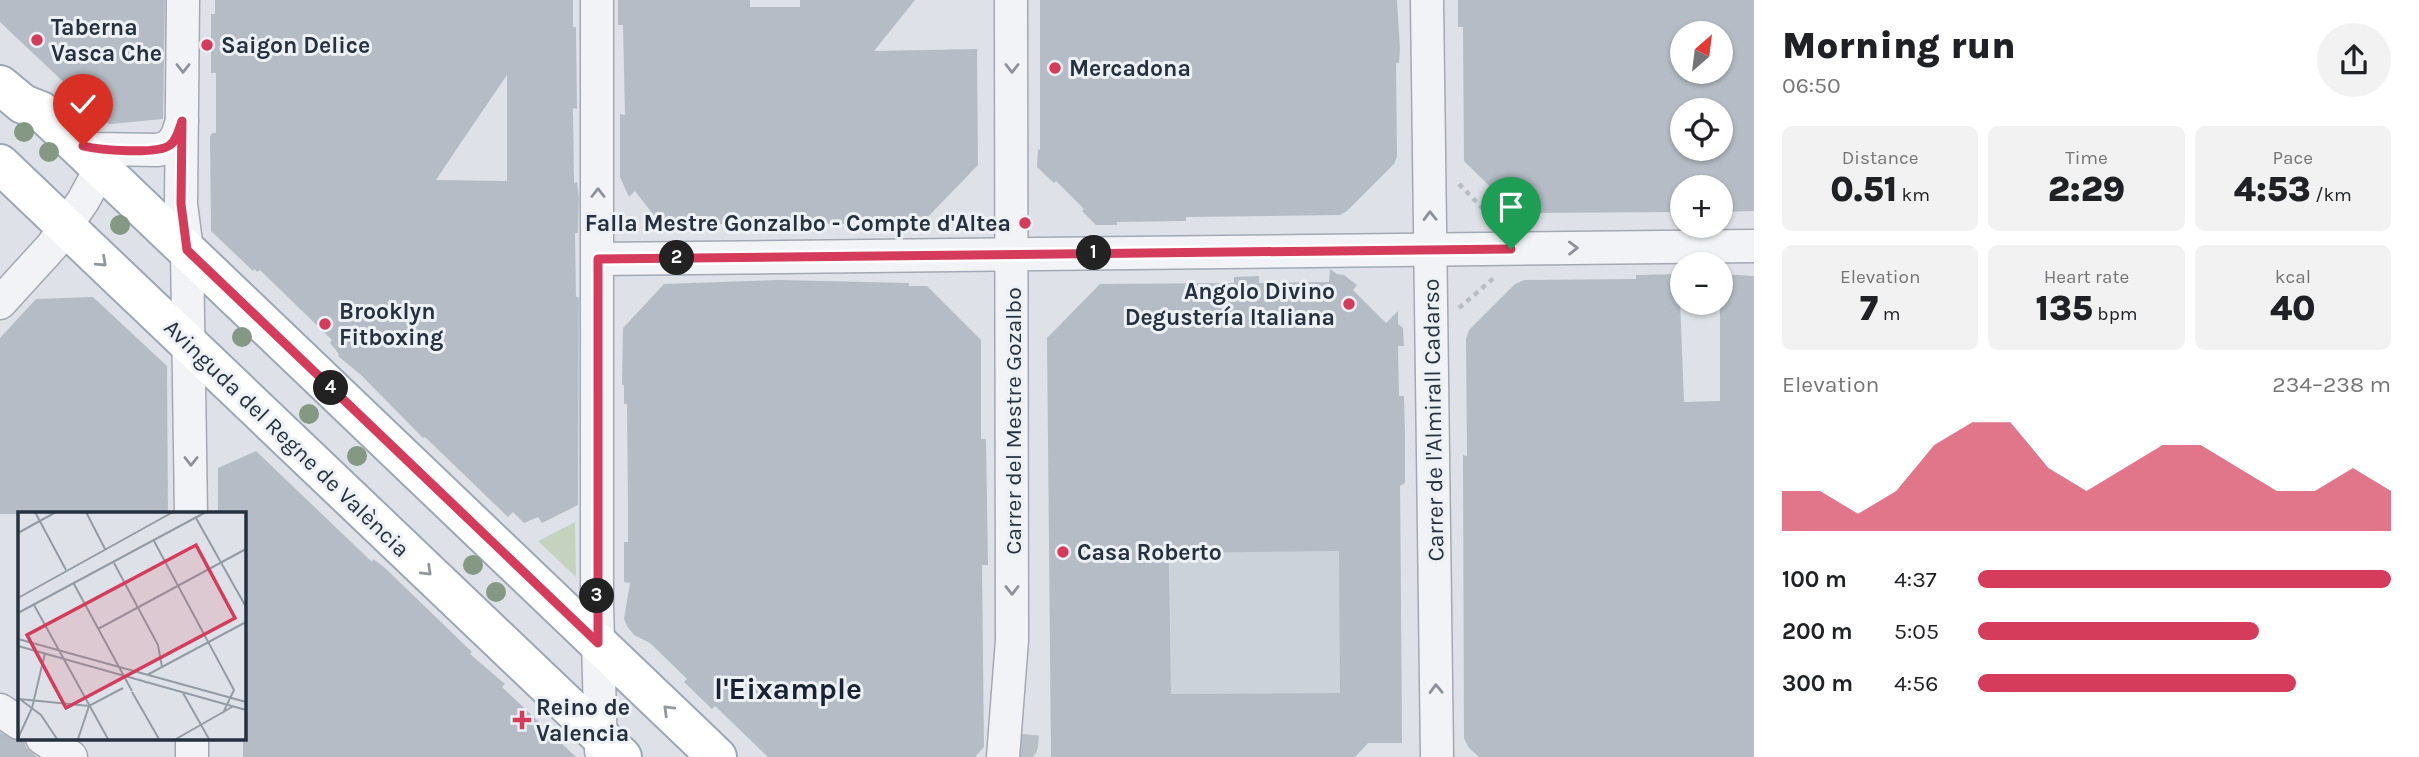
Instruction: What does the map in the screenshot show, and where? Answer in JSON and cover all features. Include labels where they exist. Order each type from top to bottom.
[{"type":"main road","points":[[0,85],[23,104],[41,111],[717,757]]},
{"type":"main road","name":"Avinguda del Regne de València","points":[[0,164],[596,734]]},
{"type":"street","points":[[183,0],[181,204],[187,250],[191,512]]},
{"type":"street","name":"Avinguda del Regne de València","points":[[596,734],[597,0]]},
{"type":"street","name":"Carrer del Mestre Gozalbo","points":[[1011,0],[1013,746]]},
{"type":"street","name":"Carrer de l'Almirall Cadarso","points":[[1427,0],[1437,757]]},
{"type":"street","points":[[70,139],[94,149],[158,150],[170,146],[182,121]]},
{"type":"street","points":[[0,303],[52,246],[101,168]]},
{"type":"street","points":[[598,259],[1754,246]]},
{"type":"street","points":[[0,710],[18,722]]},
{"type":"street","points":[[45,740],[71,757]]},
{"type":"path","points":[[1454,180],[1499,225]]},
{"type":"shaded area","points":[[1169,489],[1400,489],[1402,743],[1368,743],[1355,757],[1219,757],[1171,713]]},
{"type":"green space","points":[[575,522],[576,577],[538,541]]},
{"type":"building","points":[[0,0],[165,0],[163,119],[110,124],[94,117],[71,93],[73,91],[0,22]]},
{"type":"building","points":[[215,0],[573,0],[577,109],[573,108],[574,183],[577,182],[579,197],[578,233],[575,233],[576,297],[579,297],[578,505],[542,523],[538,517],[524,523],[513,512],[508,517],[338,356],[330,343],[332,340],[260,270],[253,271],[211,231],[210,137],[212,133],[216,133],[216,73],[211,73],[211,14],[215,14]],"holes":[[[507,75],[507,181],[436,180]]]},
{"type":"building","points":[[618,0],[750,0],[750,7],[800,7],[800,0],[915,0],[874,51],[977,49],[978,165],[922,223],[899,224],[899,219],[852,220],[852,224],[666,224],[656,218],[635,191],[629,197],[620,177],[620,114],[625,115],[623,25],[618,25]]},
{"type":"building","points":[[1040,0],[1397,0],[1400,49],[1399,63],[1396,63],[1397,157],[1394,164],[1340,215],[1186,217],[1186,221],[1096,225],[1056,181],[1054,183],[1037,167],[1038,149],[1040,150]]},
{"type":"building","points":[[1458,0],[1754,0],[1754,211],[1733,212],[1733,175],[1670,175],[1670,212],[1517,213],[1464,161],[1463,27],[1458,27]]},
{"type":"building","points":[[1330,269],[1344,275],[1357,285],[1353,290],[1386,323],[1398,311],[1398,324],[1403,328],[1404,346],[1398,346],[1399,396],[1404,396],[1405,437],[1405,483],[1400,486],[1402,743],[1368,743],[1355,757],[1051,757],[1047,338],[1100,284],[1234,283],[1234,277],[1259,276],[1259,283],[1329,282]],"holes":[[[1339,551],[1340,693],[1171,694],[1169,553]]]},
{"type":"building","points":[[1670,274],[1670,315],[1681,315],[1684,402],[1720,401],[1720,315],[1733,315],[1733,275],[1754,276],[1754,757],[1479,757],[1469,748],[1464,738],[1463,455],[1467,456],[1466,339],[1469,330],[1515,284],[1524,280],[1636,279],[1636,275]]},
{"type":"building","points":[[780,280],[909,283],[909,286],[927,286],[981,340],[981,439],[986,439],[988,565],[982,565],[984,747],[975,757],[768,757],[715,706],[712,709],[684,682],[687,679],[650,643],[634,635],[624,619],[630,583],[624,582],[624,542],[628,542],[628,510],[627,404],[624,404],[622,385],[623,328],[664,284]]},
{"type":"building","points":[[93,297],[167,366],[168,512],[0,514],[0,338],[36,299]]},
{"type":"building","points":[[256,451],[372,562],[373,559],[384,567],[472,652],[470,654],[505,684],[502,687],[576,757],[243,757],[245,512],[218,512],[218,468]]},
{"type":"building","points":[[0,732],[17,741],[24,740],[26,747],[37,757],[0,757]]},
{"type":"tunnel","points":[[1006,757],[1022,745],[1023,734]]},
{"type":"place","name":"Taberna Vasca Che","points":[[37,40]]},
{"type":"place","name":"Saigon Delice","points":[[207,45]]},
{"type":"place","name":"Mercadona","points":[[1055,68]]},
{"type":"place","name":"Falla Mestre Gonzalbo - Compte d'Altea","points":[[1025,223]]},
{"type":"place","name":"Angolo Divino Degustería Italiana","points":[[1349,304]]},
{"type":"place","name":"Brooklyn Fitboxing","points":[[325,324]]},
{"type":"place","name":"Casa Roberto","points":[[1063,552]]},
{"type":"place","name":"Reino de Valencia","points":[[522,720]]},
{"type":"district","name":"l'Eixample","points":[[788,689]]},
{"type":"route","points":[[83,146],[94,149],[158,150],[170,146],[182,121],[181,204],[187,250],[598,643],[598,259],[1511,249]]}]
